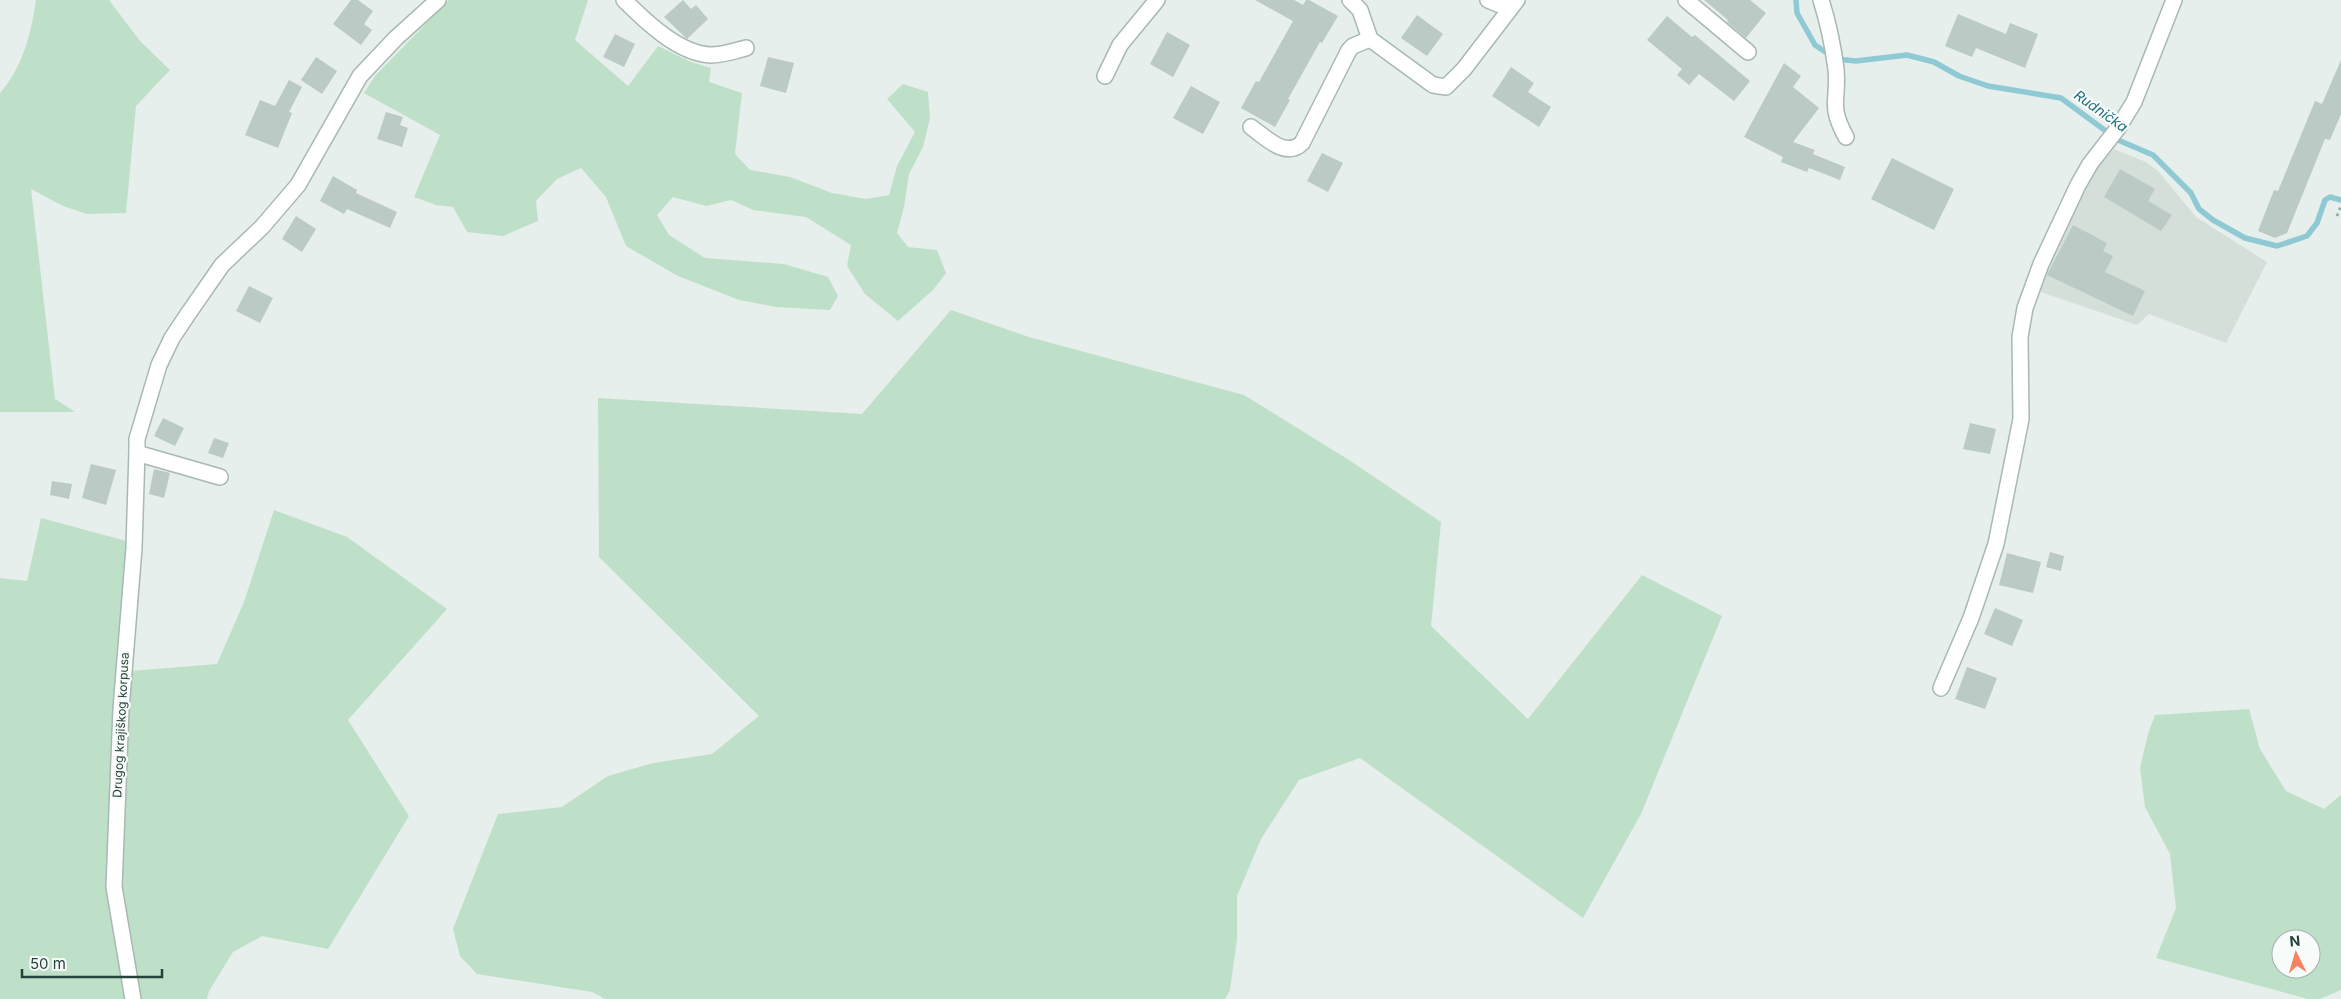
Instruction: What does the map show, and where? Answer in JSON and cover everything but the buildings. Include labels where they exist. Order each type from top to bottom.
[{"type":"street","name":"Drugog krajiškog korpusa","points":[[132,999],[114,887],[121,709],[134,548],[137,439],[140,423],[159,365],[172,338],[222,265],[262,227],[298,185],[360,76],[396,38],[438,0]]},
{"type":"street","points":[[624,0],[662,35],[691,50],[709,55],[724,54],[746,48]]},
{"type":"street","points":[[1105,76],[1120,45],[1157,0]]},
{"type":"street","points":[[1350,0],[1360,10],[1370,39],[1433,85],[1446,87],[1464,69],[1514,4],[1488,0]]},
{"type":"street","points":[[1686,0],[1748,52]]},
{"type":"street","points":[[1821,0],[1833,48],[1836,71],[1835,114],[1846,137]]},
{"type":"street","points":[[1941,688],[1971,618],[1996,544],[2022,419],[2020,337],[2025,308],[2041,264],[2078,185],[2090,164],[2118,128],[2134,102],[2174,0]]},
{"type":"street","points":[[1251,127],[1288,150],[1297,148],[1302,143],[1349,50],[1353,46],[1370,39]]},
{"type":"street","points":[[137,451],[140,454],[220,477]]},
{"type":"path","points":[[2337,214],[2341,206]]},
{"type":"shaded area","points":[[2114,149],[2146,162],[2158,171],[2196,217],[2267,262],[2226,343],[2149,314],[2137,325],[2038,291],[2094,171]]},
{"type":"green space","points":[[36,0],[109,0],[140,41],[170,70],[136,106],[126,213],[87,214],[63,206],[31,189],[55,399],[75,412],[0,412],[0,93],[15,72],[25,50]]},
{"type":"green space","points":[[449,0],[588,0],[575,40],[628,86],[658,46],[691,62],[711,68],[709,82],[742,93],[735,154],[750,170],[790,177],[832,193],[866,199],[889,195],[897,166],[915,132],[887,99],[903,84],[928,92],[930,118],[923,147],[909,174],[904,207],[897,233],[908,247],[937,250],[946,273],[933,290],[898,321],[865,294],[847,266],[851,245],[806,217],[753,210],[731,200],[706,206],[673,197],[657,215],[669,235],[705,258],[784,264],[828,277],[838,296],[830,310],[776,307],[739,300],[678,276],[626,246],[606,197],[581,168],[557,179],[536,201],[538,221],[503,236],[467,232],[453,207],[436,205],[414,197],[440,135],[364,93],[375,76]]},
{"type":"green space","points":[[951,310],[1029,337],[1244,395],[1349,460],[1441,522],[1431,626],[1528,719],[1642,575],[1722,616],[1641,814],[1583,918],[1360,758],[1299,780],[1261,839],[1237,896],[1237,939],[1230,990],[1225,999],[605,999],[592,992],[477,974],[460,956],[453,929],[498,814],[562,807],[608,776],[653,763],[712,754],[759,716],[599,557],[598,398],[862,414]]},
{"type":"green space","points":[[274,510],[347,537],[447,609],[348,720],[409,816],[328,949],[262,936],[233,952],[209,991],[207,999],[0,999],[0,578],[27,581],[41,518],[130,542],[130,671],[217,664],[244,602]]},
{"type":"green space","points":[[2249,709],[2260,749],[2286,791],[2324,809],[2341,795],[2341,990],[2320,999],[2308,999],[2156,958],[2176,908],[2170,854],[2145,807],[2140,768],[2148,734],[2155,715]]},
{"type":"waterway","name":"Rudnička","points":[[1796,0],[1797,13],[1815,45],[1836,59],[1856,61],[1907,55],[1934,62],[1959,76],[1988,86],[2061,98],[2118,140],[2153,155],[2191,193],[2199,209],[2213,220],[2245,238],[2277,246],[2307,236],[2317,223],[2325,200],[2330,197],[2341,200]]}]
